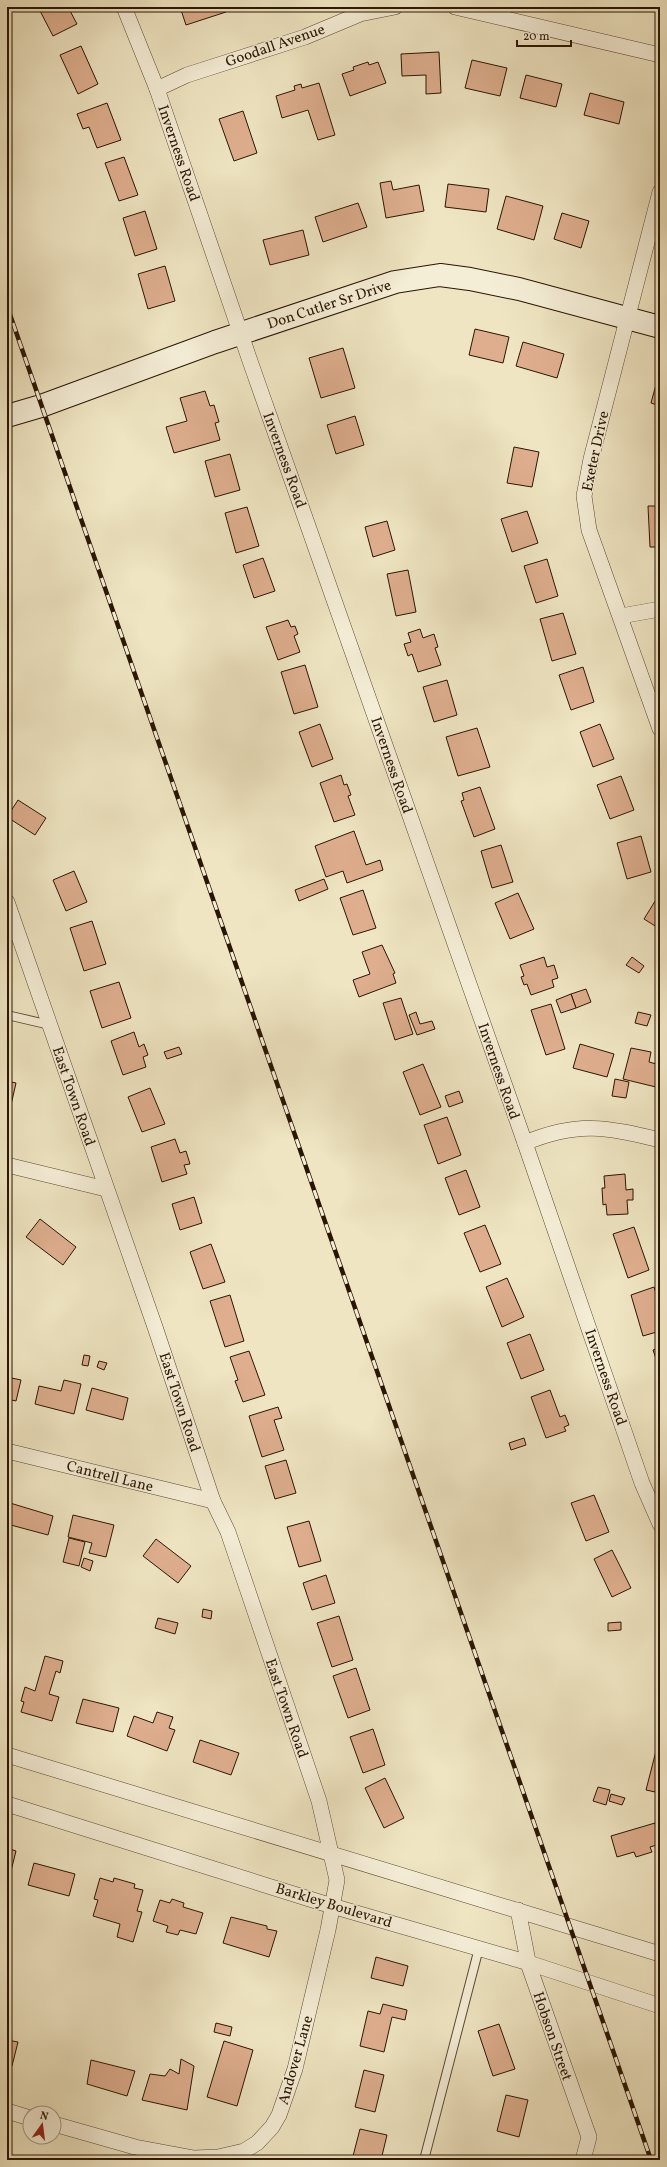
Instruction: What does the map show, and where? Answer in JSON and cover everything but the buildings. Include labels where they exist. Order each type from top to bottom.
[{"type":"street","name":"Inverness Road","points":[[124,7],[157,89],[241,334],[525,1143],[642,1483],[660,1524]]},
{"type":"street","name":"Goodall Avenue","points":[[157,89],[187,75],[305,37],[360,14],[395,7]]},
{"type":"street","points":[[455,7],[660,55]]},
{"type":"street","name":"Exeter Drive","points":[[660,192],[591,459],[584,496],[589,530],[621,616],[660,729]]},
{"type":"street","name":"Don Cutler Sr Drive","points":[[7,416],[42,406],[241,334],[395,282],[440,275],[470,279],[519,289],[660,327]]},
{"type":"street","points":[[621,616],[660,609]]},
{"type":"street","name":"East Town Road","points":[[7,902],[155,1326],[213,1501],[228,1532],[319,1801],[337,1880],[332,1906]]},
{"type":"street","points":[[525,1143],[547,1134],[567,1129],[597,1128],[628,1132],[660,1140]]},
{"type":"street","points":[[7,1165],[106,1189]]},
{"type":"street","name":"Cantrell Lane","points":[[7,1451],[213,1501]]},
{"type":"street","points":[[7,1755],[660,1954]]},
{"type":"street","name":"Barkley Boulevard","points":[[7,1804],[332,1906],[529,1963],[660,2006]]},
{"type":"street","name":"Andover Lane","points":[[62,2126],[135,2147],[194,2158],[218,2157],[244,2151],[257,2143],[272,2127],[279,2115],[295,2069],[332,1906]]},
{"type":"street","name":"Hobson Street","points":[[518,1910],[529,1963],[589,2137],[583,2160]]},
{"type":"street","points":[[7,2111],[22,2116]]},
{"type":"lane","points":[[7,1015],[50,1025]]},
{"type":"lane","points":[[424,2160],[479,1948]]},
{"type":"railway","points":[[7,306],[651,2160]]}]
